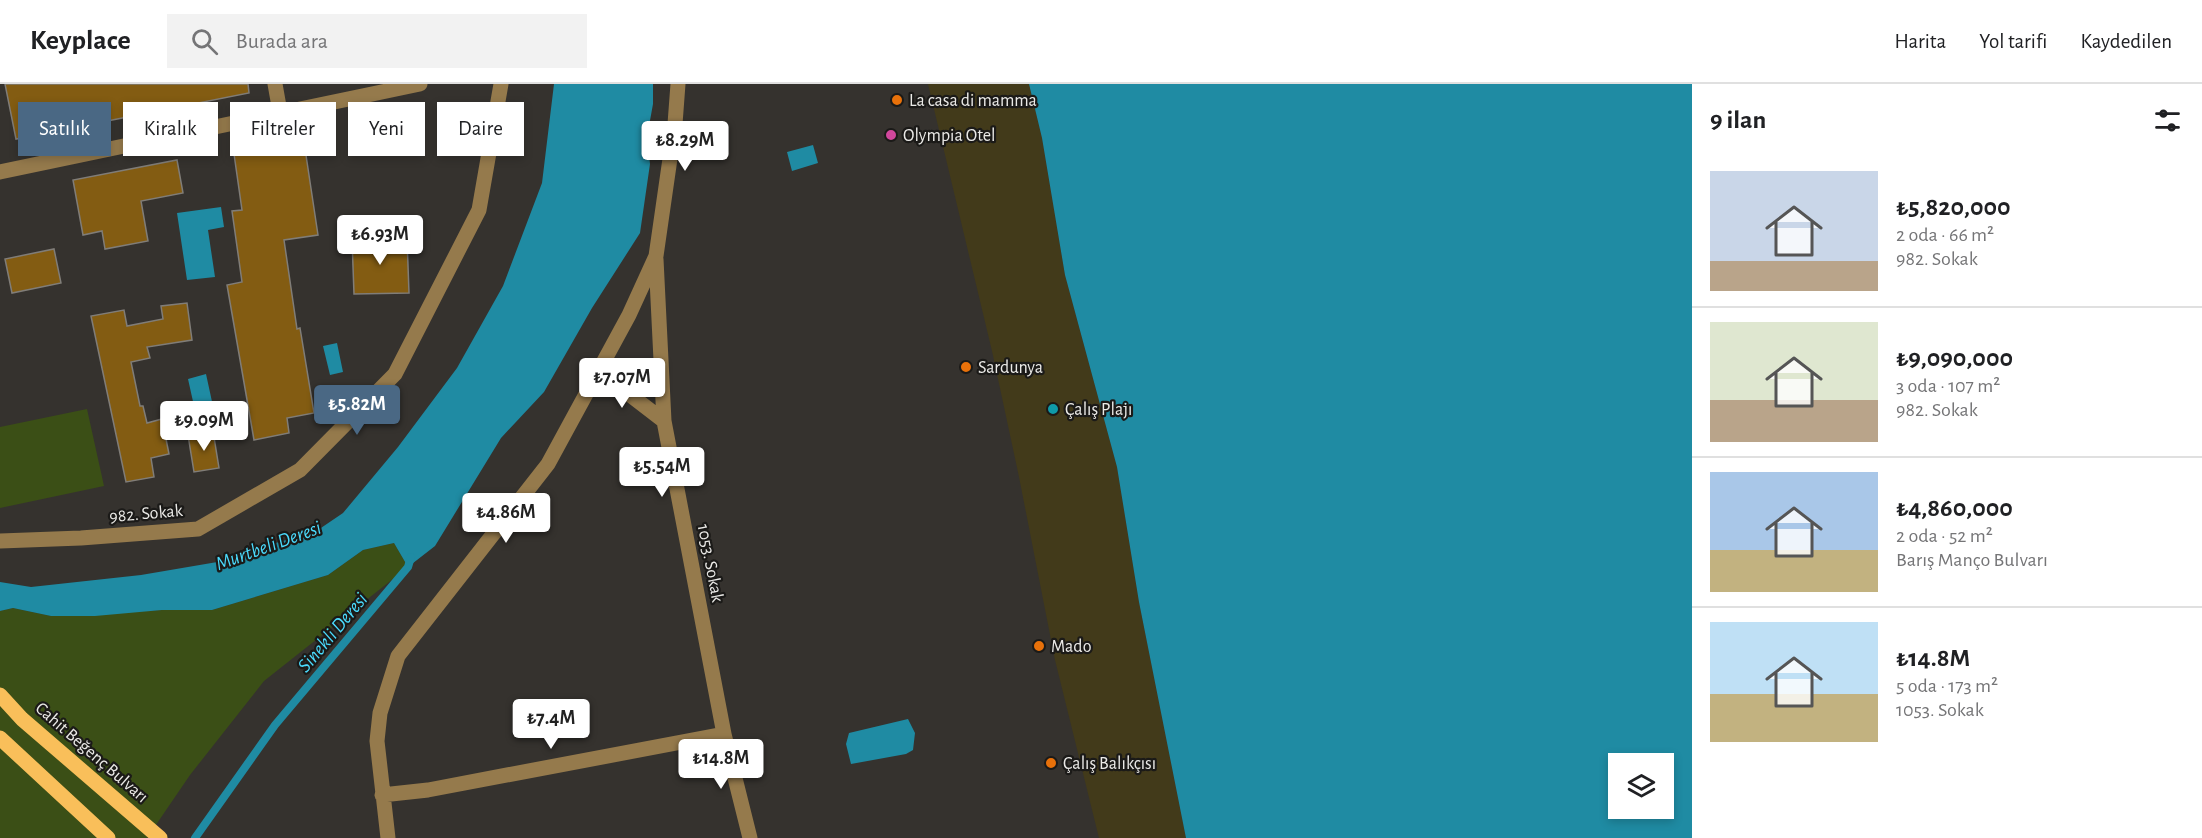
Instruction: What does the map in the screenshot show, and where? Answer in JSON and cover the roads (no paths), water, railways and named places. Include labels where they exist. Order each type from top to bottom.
[{"type":"main road","name":"Cahit Beğenç Bulvarı","points":[[0,695],[22,718],[157,834]]},
{"type":"main road","points":[[0,738],[108,838]]},
{"type":"street","points":[[275,84],[278,102]]},
{"type":"street","points":[[330,102],[420,84]]},
{"type":"street","name":"982. Sokak","points":[[0,541],[81,538],[198,529],[300,470],[395,374],[479,210],[501,84]]},
{"type":"street","points":[[388,838],[377,741],[380,712],[398,656],[548,464],[629,315],[656,256],[675,124],[678,84]]},
{"type":"street","points":[[0,172],[230,123]]},
{"type":"street","name":"1053. Sokak","points":[[656,256],[664,421],[724,734],[750,838]]},
{"type":"street","points":[[599,371],[664,421]]},
{"type":"street","points":[[382,795],[428,790],[724,734]]},
{"type":"water","points":[[554,84],[653,84],[653,104],[647,137],[650,164],[640,233],[592,308],[544,392],[501,438],[435,546],[408,567],[394,543],[363,550],[328,575],[212,610],[162,610],[95,616],[51,616],[13,608],[0,611],[0,582],[31,587],[141,575],[229,560],[272,544],[315,532],[343,513],[398,447],[457,368],[503,286],[542,183]]},
{"type":"water","points":[[1029,84],[1692,84],[1692,838],[1186,838],[1139,602],[1117,467],[1065,275],[1042,138]]},
{"type":"water","points":[[813,145],[818,163],[792,171],[787,152]]},
{"type":"water","points":[[221,207],[224,227],[208,230],[215,277],[187,280],[177,213]]},
{"type":"water","points":[[337,343],[343,372],[330,375],[323,346]]},
{"type":"water","points":[[206,374],[216,420],[198,424],[188,379]]},
{"type":"water","points":[[351,388],[354,400],[327,408],[324,396]]},
{"type":"water","points":[[908,719],[915,733],[913,750],[906,754],[851,764],[846,744],[849,733]]},
{"type":"waterway","name":"Sinekli Deresi","points":[[195,838],[275,725],[408,567],[411,557]]},
{"type":"place","name":"La casa di mamma","points":[[897,100]]},
{"type":"place","name":"Olympia Otel","points":[[891,135]]},
{"type":"place","name":"Sardunya","points":[[966,367]]},
{"type":"place","name":"Çalış Plajı","points":[[1053,409]]},
{"type":"place","name":"Mado","points":[[1039,646]]},
{"type":"place","name":"Çalış Balıkçısı","points":[[1051,763]]},
{"type":"water label","name":"Murtbeli Deresi","points":[[268,545]]}]
